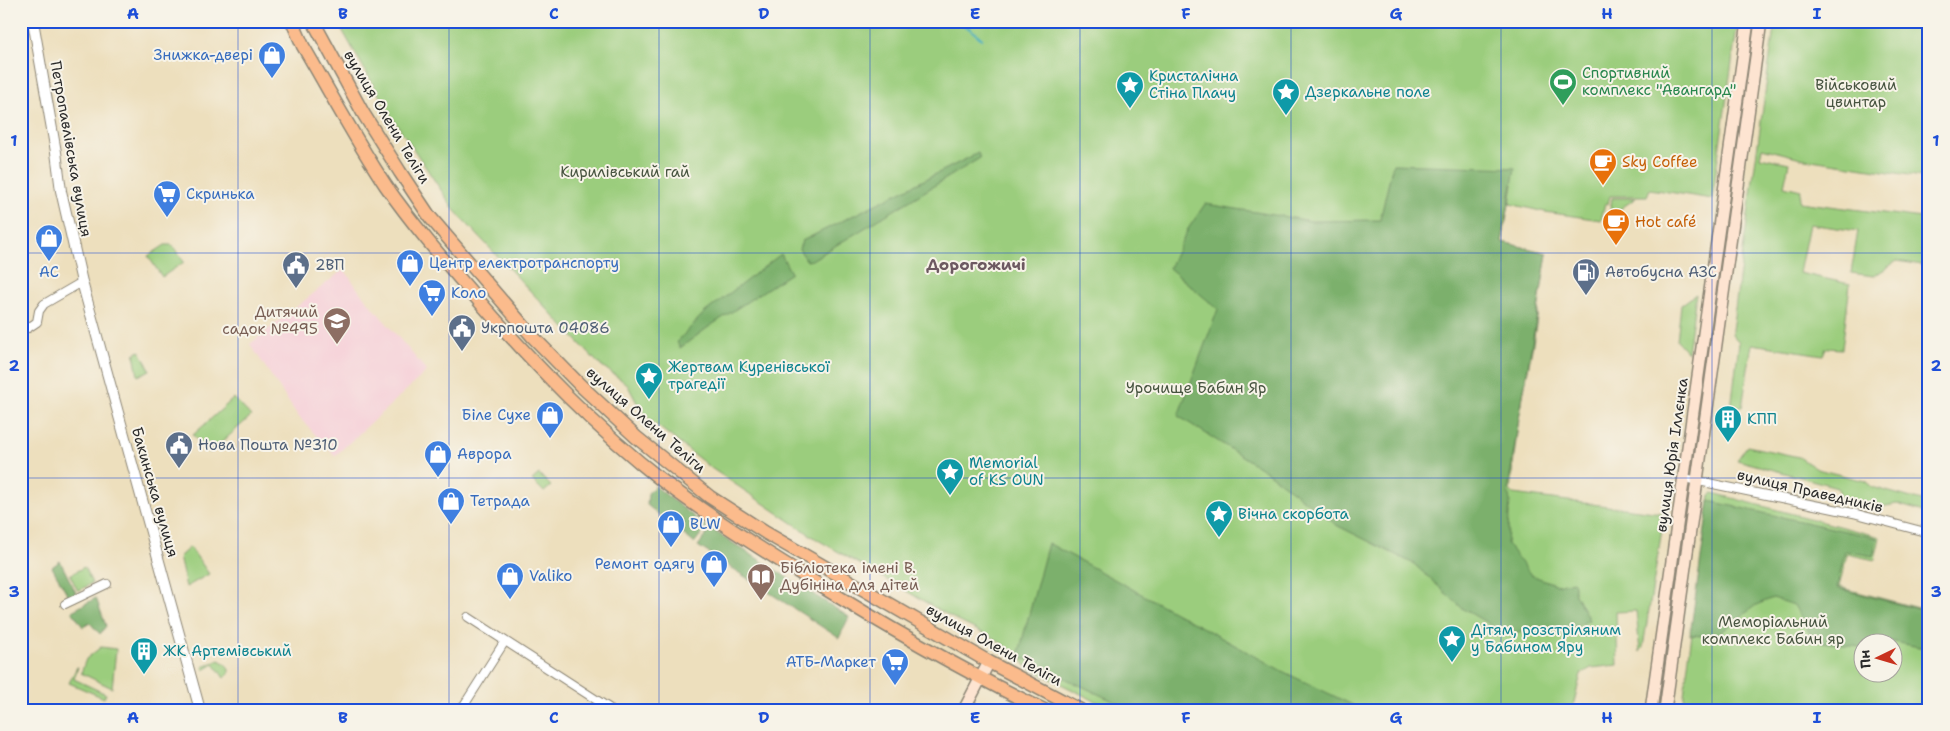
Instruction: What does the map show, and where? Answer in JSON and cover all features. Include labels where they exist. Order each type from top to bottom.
[{"type":"main road","points":[[292,21],[303,46],[387,186],[451,269],[521,349],[564,392],[662,480],[714,520],[831,593],[981,679],[1044,710]]},
{"type":"main road","name":"вулиця Олени Теліги","points":[[313,21],[364,113],[400,172],[430,216],[533,337],[580,385],[636,437],[710,496],[774,538],[989,662],[1080,710]]},
{"type":"main road","name":"вулиця Юрія Іллєнка","points":[[1651,710],[1748,21]]},
{"type":"main road","name":"вулиця Юрія Іллєнка","points":[[1665,710],[1761,21]]},
{"type":"main road","points":[[1722,204],[1735,206]]},
{"type":"main road","points":[[964,710],[989,662]]},
{"type":"street","name":"Петропавлівська вулиця","points":[[33,21],[61,191],[82,282]]},
{"type":"street","points":[[21,328],[28,328],[36,322],[39,311],[44,304],[82,282]]},
{"type":"street","name":"Бакинська вулиця","points":[[82,282],[200,710]]},
{"type":"street","name":"вулиця Праведників","points":[[1684,478],[1853,514],[1929,533]]},
{"type":"street","points":[[65,604],[107,584]]},
{"type":"street","points":[[468,617],[609,708]]},
{"type":"street","points":[[461,710],[505,641]]},
{"type":"shaded area","points":[[344,269],[360,292],[427,371],[335,456],[298,416],[250,344]]},
{"type":"green space","name":"Урочище Бабин Яр","points":[[337,21],[1738,21],[1712,199],[1650,189],[1647,196],[1610,196],[1608,204],[1605,203],[1601,220],[1545,212],[1510,204],[1513,184],[1502,242],[1547,253],[1533,344],[1519,416],[1510,490],[1513,494],[1662,513],[1664,517],[1643,647],[1640,652],[1636,611],[1616,612],[1618,665],[1591,668],[1581,674],[1572,710],[1113,710],[1027,667],[1018,656],[997,640],[960,622],[818,540],[711,468],[650,420],[637,403],[627,384],[598,363],[455,211],[390,114]]},
{"type":"green space","name":"Військовий цвинтар","points":[[1775,21],[1929,21],[1929,178],[1805,159],[1762,148],[1760,157],[1789,163],[1784,186],[1801,190],[1799,202],[1929,219],[1929,266],[1897,261],[1874,276],[1851,273],[1858,231],[1809,224],[1799,273],[1850,284],[1842,349],[1826,348],[1823,355],[1752,344],[1742,407],[1735,406],[1731,408],[1739,342],[1732,334],[1732,330]]},
{"type":"green space","points":[[978,153],[980,158],[812,260],[807,261],[799,249],[802,241]]},
{"type":"green space","points":[[1393,164],[1515,168],[1502,242],[1547,253],[1508,491],[1510,501],[1507,544],[1531,575],[1557,585],[1573,581],[1575,594],[1589,620],[1562,634],[1502,632],[1462,608],[1414,564],[1338,526],[1267,472],[1178,416],[1218,309],[1169,268],[1188,229],[1205,204],[1312,221],[1380,220]]},
{"type":"green space","points":[[1612,198],[1636,198],[1617,211],[1610,211]]},
{"type":"green space","points":[[165,245],[172,245],[184,262],[162,277],[148,256]]},
{"type":"green space","points":[[781,254],[791,273],[680,348],[677,342],[704,313]]},
{"type":"green space","points":[[1696,294],[1688,353],[1677,341],[1681,305]]},
{"type":"green space","points":[[140,351],[150,370],[138,376],[134,354]]},
{"type":"green space","points":[[234,398],[251,416],[210,453],[193,435]]},
{"type":"green space","points":[[1747,446],[1799,457],[1817,469],[1865,481],[1872,487],[1929,503],[1929,516],[1921,511],[1897,504],[1880,507],[1842,498],[1837,487],[1737,460]]},
{"type":"green space","points":[[539,474],[551,486],[544,492],[532,480]]},
{"type":"green space","points":[[655,486],[707,527],[694,543],[647,505],[648,493]]},
{"type":"green space","name":"Меморіальний комплекс Бабин яр","points":[[1713,493],[1880,537],[1875,560],[1847,554],[1839,587],[1929,611],[1929,710],[1682,710],[1710,495]]},
{"type":"green space","points":[[1709,501],[1877,538],[1873,556],[1845,551],[1837,588],[1929,612],[1929,649],[1902,643],[1902,634],[1852,634],[1852,646],[1814,641],[1794,605],[1773,598],[1756,605],[1715,637],[1690,635]]},
{"type":"green space","points":[[711,529],[849,617],[839,638],[698,546]]},
{"type":"green space","points":[[1048,543],[1284,672],[1363,710],[1132,710],[1018,656]]},
{"type":"green space","points":[[190,547],[209,574],[186,587],[179,557]]},
{"type":"green space","points":[[60,561],[76,593],[69,597],[52,567]]},
{"type":"green space","points":[[84,567],[92,583],[78,591],[70,575]]},
{"type":"green space","points":[[96,598],[106,626],[100,634],[90,623],[83,627],[72,611]]},
{"type":"green space","points":[[101,647],[116,649],[112,688],[81,673],[86,659]]},
{"type":"green space","points":[[219,660],[229,669],[229,674],[224,678],[214,664],[204,670],[203,667]]},
{"type":"green space","points":[[77,667],[74,679],[106,694],[104,698],[69,683]]},
{"type":"waterway","points":[[956,21],[969,28],[982,39]]},
{"type":"place","name":"Знижка-двері","points":[[272,79]]},
{"type":"place","name":"Спортивний комплекс \"Авангард\"","points":[[1563,106]]},
{"type":"place","name":"Кристалічна Стіна Плачу","points":[[1130,109]]},
{"type":"place","name":"Дзеркальне поле","points":[[1286,116]]},
{"type":"place","name":"Sky Coffee","points":[[1603,186]]},
{"type":"place","name":"Скринька","points":[[167,218]]},
{"type":"place","name":"Hot café","points":[[1616,246]]},
{"type":"place","name":"АС","points":[[49,262]]},
{"type":"place","name":"Центр електротранспорту","points":[[410,287]]},
{"type":"place","name":"2ВП","points":[[296,289]]},
{"type":"place","name":"Автобусна АЗС","points":[[1586,296]]},
{"type":"place","name":"Коло","points":[[432,317]]},
{"type":"place","name":"Дитячий садок №495","points":[[337,345]]},
{"type":"place","name":"Укрпошта 04086","points":[[462,352]]},
{"type":"place","name":"Жертвам Куренівської трагедії","points":[[649,400]]},
{"type":"place","name":"Біле Сухе","points":[[550,439]]},
{"type":"place","name":"КПП","points":[[1728,443]]},
{"type":"place","name":"Нова Пошта №310","points":[[179,469]]},
{"type":"place","name":"Аврора","points":[[438,478]]},
{"type":"place","name":"Memorial of KS OUN","points":[[950,496]]},
{"type":"place","name":"Тетрада","points":[[451,525]]},
{"type":"place","name":"Вічна скорбота","points":[[1219,538]]},
{"type":"place","name":"BLW","points":[[671,548]]},
{"type":"place","name":"Ремонт одягу","points":[[714,588]]},
{"type":"place","name":"Valiko","points":[[510,600]]},
{"type":"place","name":"Бібліотека імені В. Дубініна для дітей","points":[[761,601]]},
{"type":"place","name":"Дітям, розстріляним у Бабином Яру","points":[[1452,663]]},
{"type":"place","name":"ЖК Артемівський","points":[[144,675]]},
{"type":"place","name":"АТБ-Маркет","points":[[895,686]]},
{"type":"district","name":"Дорогожичі","points":[[976,264]]},
{"type":"park label","name":"Кирилівський гай","points":[[625,172]]}]
